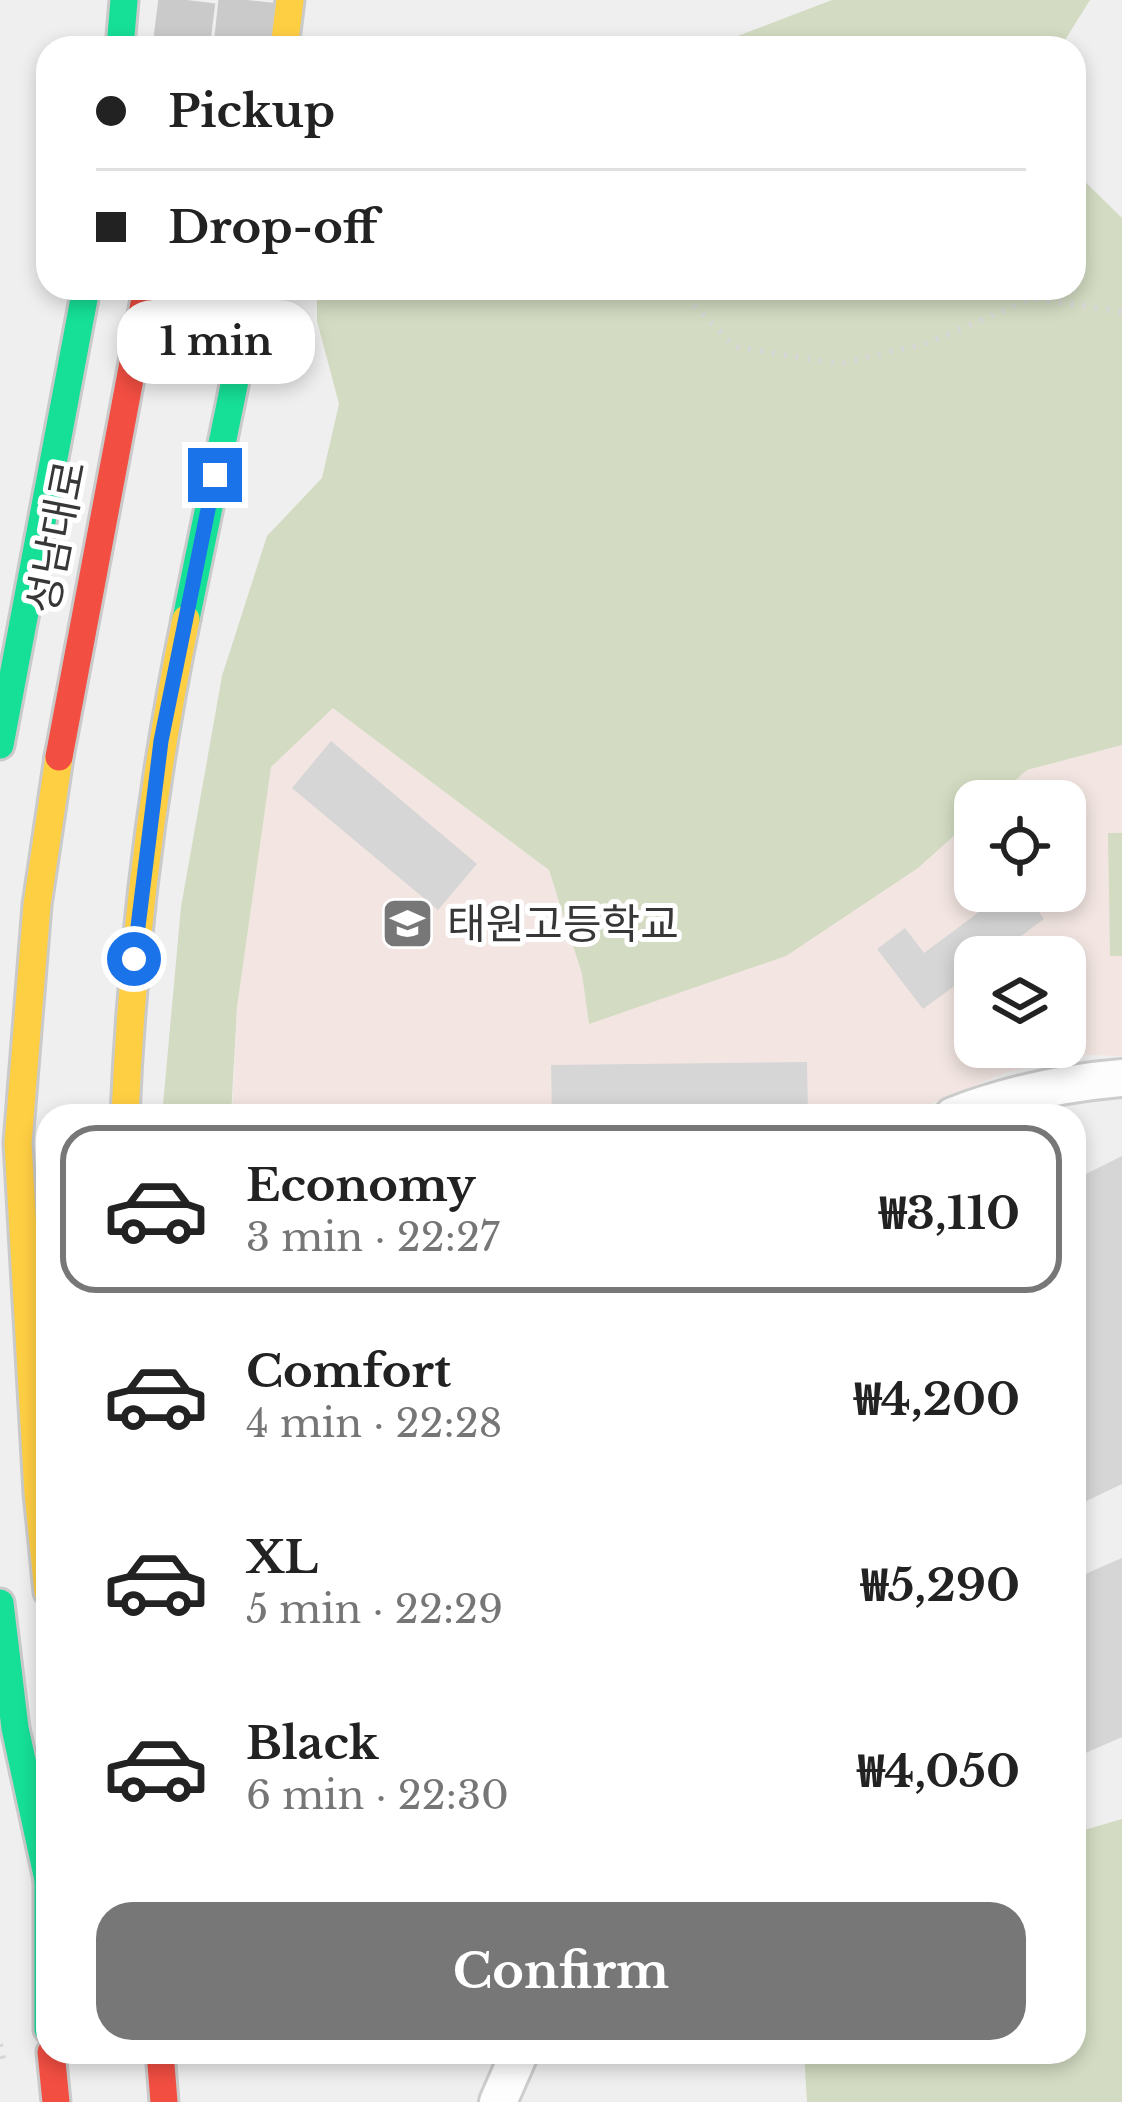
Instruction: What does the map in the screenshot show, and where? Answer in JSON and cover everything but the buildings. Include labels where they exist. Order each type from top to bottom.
[{"type":"main road","points":[[121,36],[124,0]]},
{"type":"main road","points":[[286,36],[290,0]]},
{"type":"main road","points":[[0,745],[84,300]]},
{"type":"main road","name":"성남대로","points":[[36,1451],[20,1119],[37,905],[68,697],[144,300]]},
{"type":"main road","points":[[126,1104],[132,982],[161,741],[252,300]]},
{"type":"main road","points":[[0,1603],[15,1728],[36,1822]]},
{"type":"main road","points":[[52,2064],[56,2102]]},
{"type":"main road","points":[[161,2064],[164,2102]]},
{"type":"street","points":[[983,1104],[1071,1082],[1122,1078]]},
{"type":"street","points":[[498,2102],[515,2064]]},
{"type":"path","points":[[689,300],[735,347],[840,364],[928,343],[1028,300]]},
{"type":"path","points":[[1046,300],[1122,312]]},
{"type":"shaded area","name":"태원고등학교","points":[[333,707],[549,870],[582,974],[589,1024],[918,868],[954,836],[954,912],[1086,912],[1086,780],[1016,780],[1027,770],[1122,745],[1122,1056],[1086,1055],[1086,936],[954,936],[954,1068],[1026,1068],[930,1104],[233,1104],[237,1007],[271,766]]},
{"type":"green space","points":[[832,0],[1090,0],[1068,36],[738,36]]},
{"type":"green space","points":[[1086,183],[1122,218],[1122,745],[1027,770],[1016,780],[954,780],[954,836],[918,868],[786,956],[589,1024],[582,974],[549,870],[333,708],[271,767],[237,1007],[232,1104],[163,1104],[181,907],[222,676],[267,536],[322,478],[339,404],[317,321],[317,300],[1086,300]]},
{"type":"green space","points":[[1108,833],[1122,833],[1122,956],[1110,956]]},
{"type":"green space","points":[[1122,1819],[1122,2102],[807,2102],[805,2064],[1086,2064],[1086,1830]]},
{"type":"tunnel","points":[[182,36],[187,0]]},
{"type":"tunnel","points":[[243,36],[247,0]]},
{"type":"traffic: fast","points":[[121,36],[124,0]]},
{"type":"traffic: fast","points":[[0,745],[84,300]]},
{"type":"traffic: fast","points":[[186,619],[252,300]]},
{"type":"traffic: fast","points":[[0,1603],[15,1728],[36,1825]]},
{"type":"traffic: slow","points":[[286,36],[290,0]]},
{"type":"traffic: slow","points":[[126,1104],[145,866],[186,619]]},
{"type":"traffic: slow","points":[[36,1458],[18,1143],[37,905],[59,757]]},
{"type":"traffic: jam","points":[[59,757],[145,300]]},
{"type":"traffic: jam","points":[[52,2064],[56,2102]]},
{"type":"traffic: jam","points":[[161,2064],[164,2102]]},
{"type":"place","name":"태원고등학교","points":[[408,924]]},
{"type":"route","points":[[134,959],[161,741],[215,475]]}]
